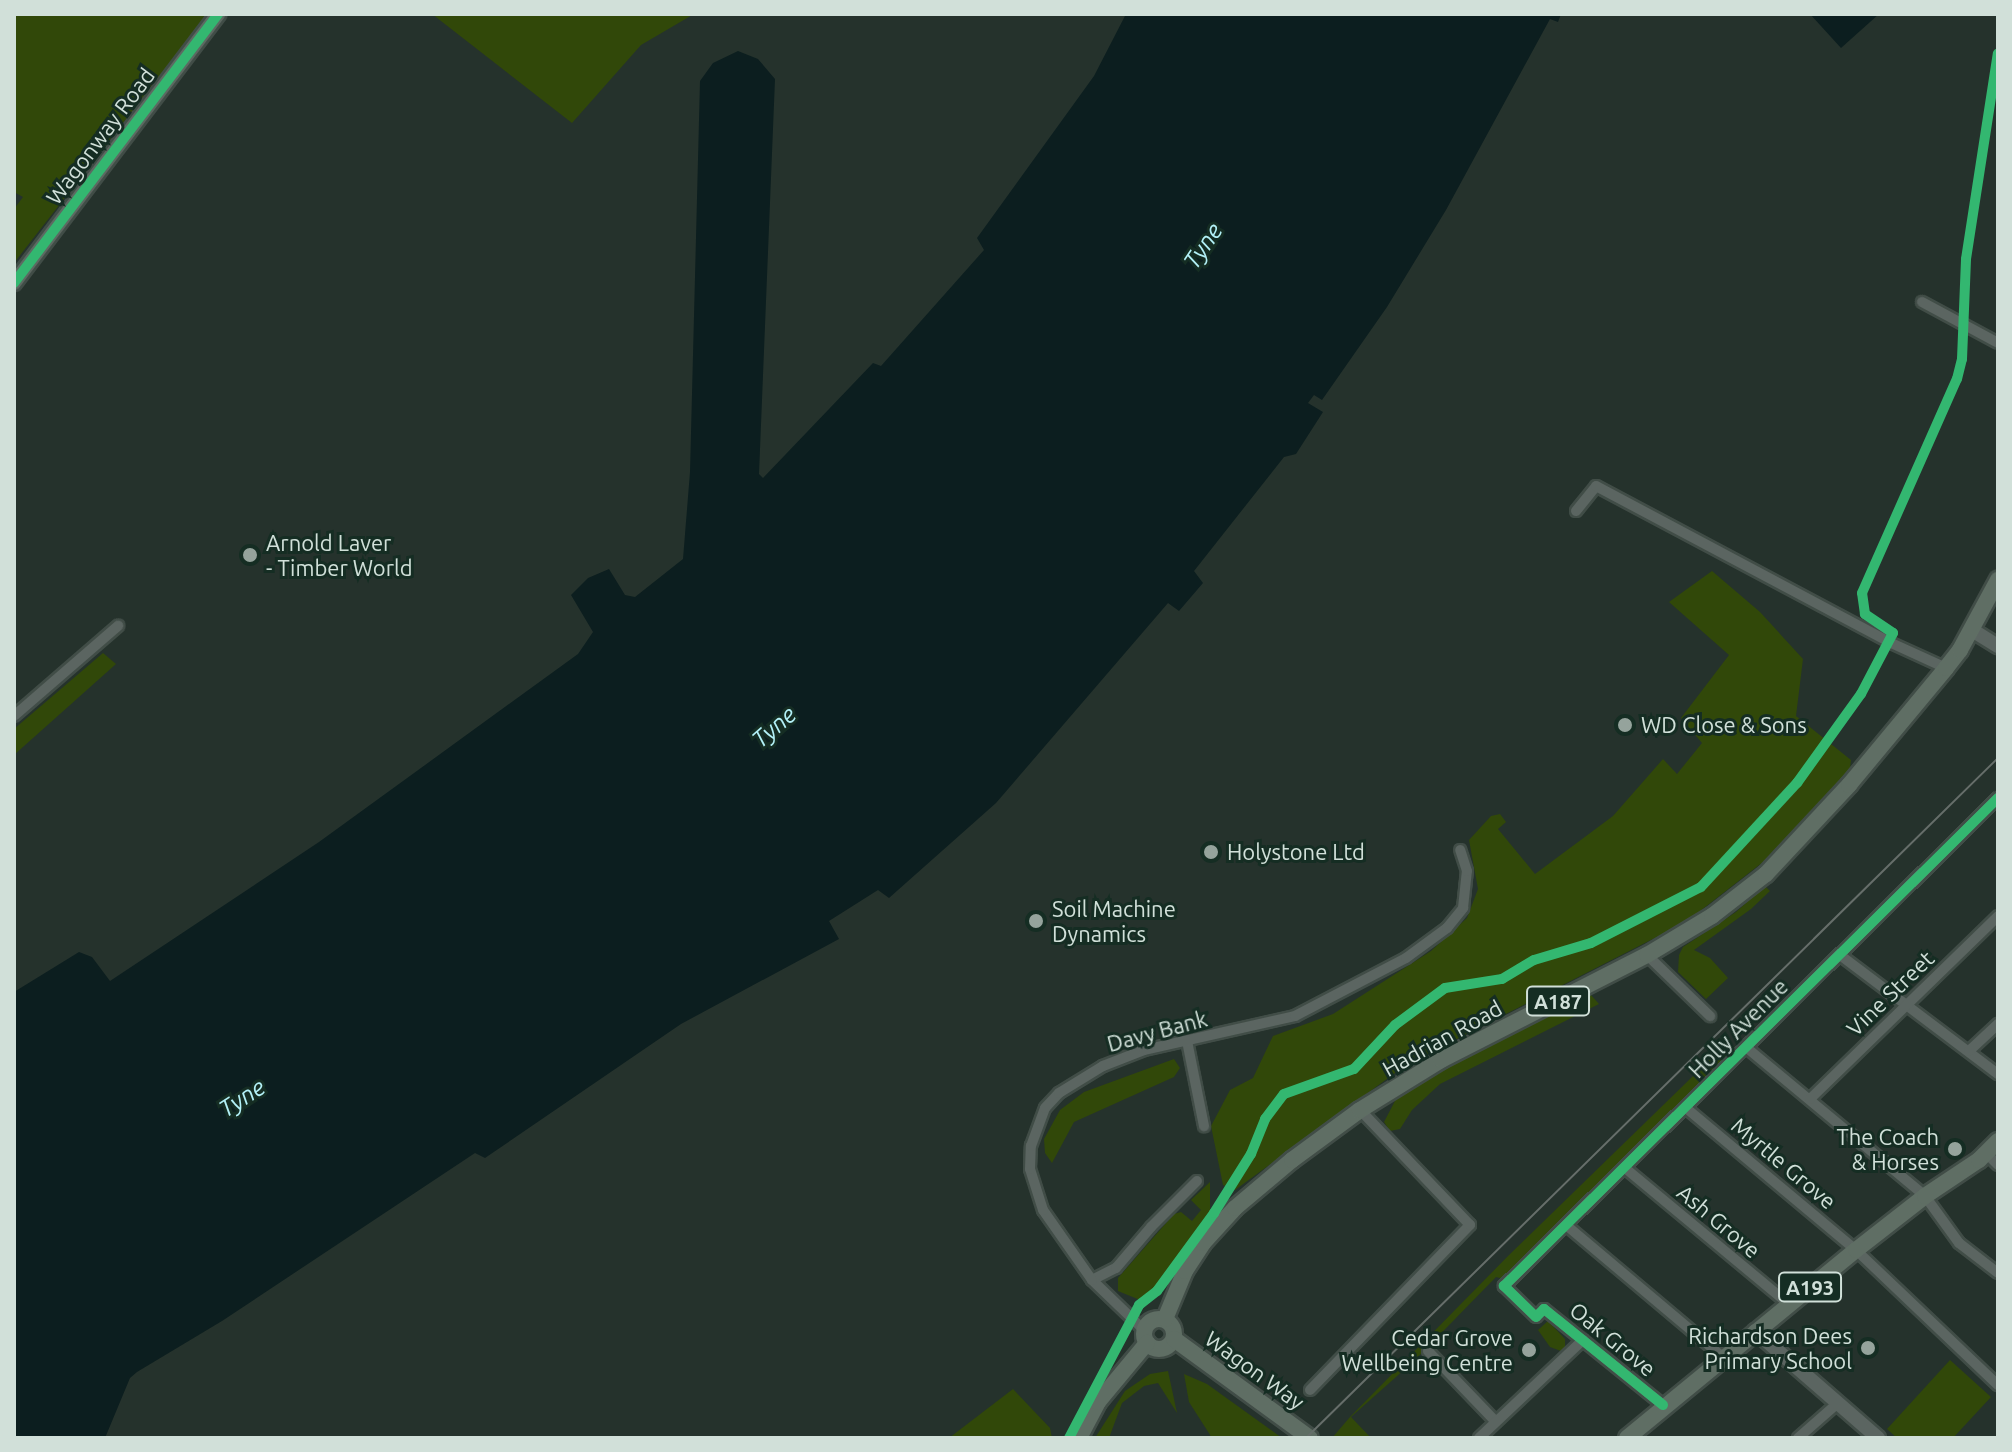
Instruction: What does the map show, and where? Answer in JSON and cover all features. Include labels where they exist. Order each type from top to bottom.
[{"type":"main road","name":"Wagonway Road","points":[[14,283],[218,14]]},
{"type":"main road","name":"A187","points":[[1946,668],[1972,630],[1998,580]]},
{"type":"main road","name":"Hadrian Road","points":[[1165,1319],[1191,1262],[1235,1208],[1360,1110],[1441,1060],[1647,955],[1712,916],[1766,874],[1849,785],[1946,668]]},
{"type":"main road","name":"A193","points":[[1627,1438],[1663,1405],[1925,1196],[1994,1153]]},
{"type":"main road","points":[[1079,1438],[1098,1402],[1146,1337],[1150,1322],[1165,1319],[1174,1329],[1174,1339],[1168,1346],[1159,1349],[1146,1337]]},
{"type":"main road","name":"Wagon Way","points":[[1174,1339],[1310,1438]]},
{"type":"street","points":[[1922,302],[1998,343]]},
{"type":"street","points":[[1576,511],[1596,486],[1889,642],[1946,668]]},
{"type":"street","points":[[14,716],[118,626]]},
{"type":"street","points":[[1972,630],[1998,646]]},
{"type":"street","name":"Holly Avenue","points":[[1504,1286],[1998,798]]},
{"type":"street","name":"Davy Bank","points":[[1146,1337],[1092,1280],[1043,1210],[1030,1169],[1031,1146],[1045,1108],[1059,1093],[1103,1066],[1144,1050],[1295,1016],[1406,958],[1447,928],[1463,908],[1467,871],[1460,850]]},
{"type":"street","name":"Vine Street","points":[[1810,1099],[1998,916]]},
{"type":"street","points":[[1647,955],[1710,1016]]},
{"type":"street","points":[[1840,955],[1998,1074]]},
{"type":"street","points":[[1969,1051],[1998,1024]]},
{"type":"street","points":[[1187,1041],[1204,1126]]},
{"type":"street","points":[[1747,1048],[1925,1196],[1955,1239],[1998,1273]]},
{"type":"street","name":"Myrtle Grove","points":[[1686,1108],[1856,1250],[1998,1385]]},
{"type":"street","points":[[1310,1390],[1470,1225],[1360,1110]]},
{"type":"street","name":"Ash Grove","points":[[1625,1168],[1789,1304]]},
{"type":"street","points":[[1092,1280],[1116,1268],[1197,1181]]},
{"type":"street","points":[[1179,1199],[1188,1208]]},
{"type":"street","points":[[1566,1225],[1723,1357]]},
{"type":"street","name":"Oak Grove","points":[[1504,1286],[1536,1317],[1544,1309],[1663,1405]]},
{"type":"street","points":[[1755,1331],[1878,1438]]},
{"type":"street","points":[[1479,1438],[1583,1340]]},
{"type":"street","points":[[1428,1351],[1496,1422]]},
{"type":"street","points":[[1798,1438],[1838,1403]]},
{"type":"green space","points":[[14,14],[208,14],[14,263],[14,209],[23,197],[14,192]]},
{"type":"green space","points":[[432,14],[694,14],[641,45],[572,123]]},
{"type":"green space","points":[[1712,571],[1760,612],[1803,659],[1796,716],[1851,760],[1850,769],[1763,862],[1686,922],[1406,1065],[1235,1190],[1223,1185],[1211,1126],[1230,1090],[1253,1078],[1273,1036],[1333,1014],[1431,951],[1467,918],[1478,889],[1469,840],[1491,816],[1500,814],[1506,822],[1498,829],[1535,874],[1613,816],[1663,759],[1677,774],[1702,743],[1681,718],[1729,655],[1669,602]]},
{"type":"green space","points":[[103,653],[116,664],[14,755],[14,729]]},
{"type":"green space","points":[[1765,886],[1770,891],[1751,909],[1694,950],[1710,958],[1728,978],[1706,999],[1678,972],[1683,947],[1736,912]]},
{"type":"green space","points":[[1591,995],[1599,1004],[1440,1084],[1412,1110],[1400,1129],[1390,1131],[1384,1122],[1396,1099],[1431,1073],[1508,1031]]},
{"type":"green space","points":[[1727,1043],[1739,1051],[1504,1279],[1496,1277],[1414,1361],[1351,1417],[1371,1438],[1332,1438],[1350,1417],[1507,1257]]},
{"type":"green space","points":[[1174,1059],[1180,1068],[1174,1077],[1074,1122],[1052,1163],[1045,1153],[1044,1139],[1060,1110],[1084,1092]]},
{"type":"green space","points":[[1210,1182],[1210,1211],[1164,1278],[1140,1300],[1118,1291],[1118,1278],[1174,1214],[1181,1212],[1192,1221],[1201,1210],[1191,1200]]},
{"type":"green space","points":[[1548,1321],[1565,1339],[1565,1348],[1561,1351],[1550,1347],[1538,1330]]},
{"type":"green space","points":[[1950,1360],[1991,1397],[1953,1438],[1897,1438],[1887,1429]]},
{"type":"green space","points":[[1168,1371],[1177,1413],[1158,1383],[1144,1386],[1122,1403],[1109,1438],[1095,1438],[1125,1391],[1150,1374]]},
{"type":"green space","points":[[1184,1374],[1207,1384],[1282,1438],[1212,1438],[1189,1402]]},
{"type":"green space","points":[[1013,1389],[1050,1428],[1052,1438],[949,1438]]},
{"type":"water","name":"Tyne","points":[[1126,14],[1561,14],[1558,22],[1550,19],[1446,210],[1387,307],[1322,400],[1314,395],[1308,403],[1323,412],[1296,454],[1284,457],[1194,571],[1203,583],[1179,611],[1168,603],[996,803],[889,898],[878,890],[829,921],[839,939],[681,1024],[485,1158],[475,1153],[222,1321],[137,1372],[130,1378],[105,1438],[14,1438],[14,992],[79,952],[92,957],[110,981],[319,842],[578,654],[593,632],[571,595],[588,578],[609,569],[625,595],[635,597],[683,559],[690,472],[700,81],[713,63],[738,51],[758,59],[775,79],[759,474],[763,478],[873,363],[881,366],[984,250],[977,238],[1094,76]]},
{"type":"water","points":[[1810,14],[1879,14],[1841,48]]},
{"type":"tram line","points":[[1306,1438],[1998,758]]},
{"type":"cycle path","points":[[14,283],[218,14]]},
{"type":"cycle path","points":[[1069,1438],[1139,1305],[1157,1291],[1214,1213],[1251,1154],[1265,1119],[1284,1094],[1354,1069],[1395,1025],[1445,988],[1502,979],[1534,960],[1591,943],[1701,887],[1797,783],[1861,694],[1893,633],[1865,614],[1862,593],[1957,379],[1962,359],[1966,259],[1998,53]]},
{"type":"cycle path","points":[[1663,1405],[1544,1309],[1536,1317],[1504,1286],[1998,798]]},
{"type":"place","name":"Arnold Laver - Timber World","points":[[250,555]]},
{"type":"place","name":"WD Close & Sons","points":[[1625,725]]},
{"type":"place","name":"Holystone Ltd","points":[[1211,852]]},
{"type":"place","name":"Soil Machine Dynamics","points":[[1036,921]]},
{"type":"place","name":"The Coach & Horses","points":[[1955,1149]]},
{"type":"place","name":"Richardson Dees Primary School","points":[[1868,1348]]},
{"type":"place","name":"Cedar Grove Wellbeing Centre","points":[[1529,1350]]}]
